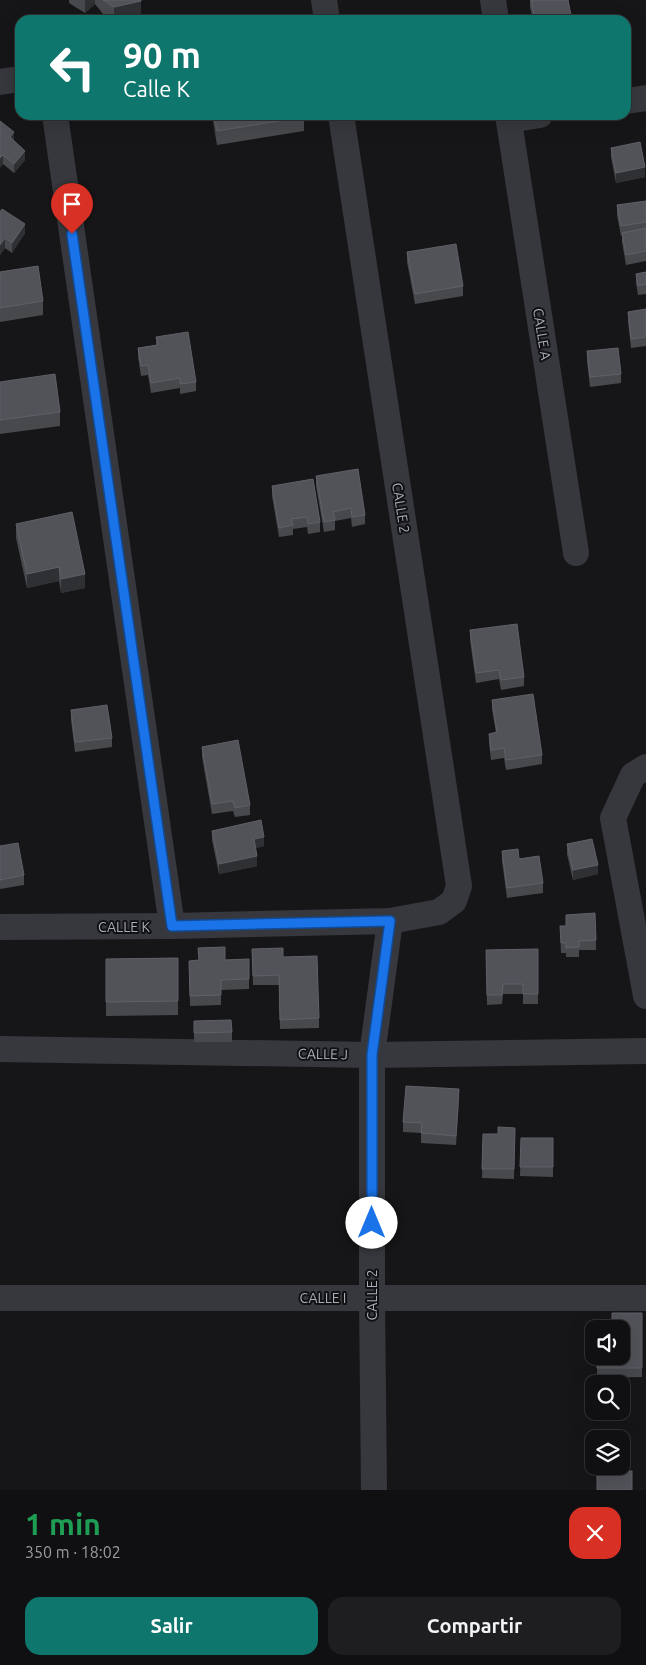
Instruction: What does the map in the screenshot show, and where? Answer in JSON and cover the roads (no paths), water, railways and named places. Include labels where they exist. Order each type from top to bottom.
[{"type":"street","points":[[324,0],[326,15]]},
{"type":"street","points":[[493,0],[495,15]]},
{"type":"street","points":[[0,82],[15,80]]},
{"type":"street","points":[[631,100],[646,98]]},
{"type":"street","points":[[56,120],[172,926]]},
{"type":"street","name":"CALLE 2","points":[[342,120],[459,886],[454,901]]},
{"type":"street","name":"CALLE A","points":[[508,120],[576,553]]},
{"type":"street","points":[[646,767],[633,775],[613,818],[646,996]]},
{"type":"street","name":"CALLE K","points":[[0,927],[172,926],[390,921],[439,912],[454,901]]},
{"type":"street","name":"CALLE 2","points":[[374,1490],[372,1055],[390,921]]},
{"type":"street","name":"CALLE J","points":[[0,1049],[372,1055],[646,1051]]},
{"type":"street","name":"CALLE I","points":[[0,1298],[646,1298]]}]
